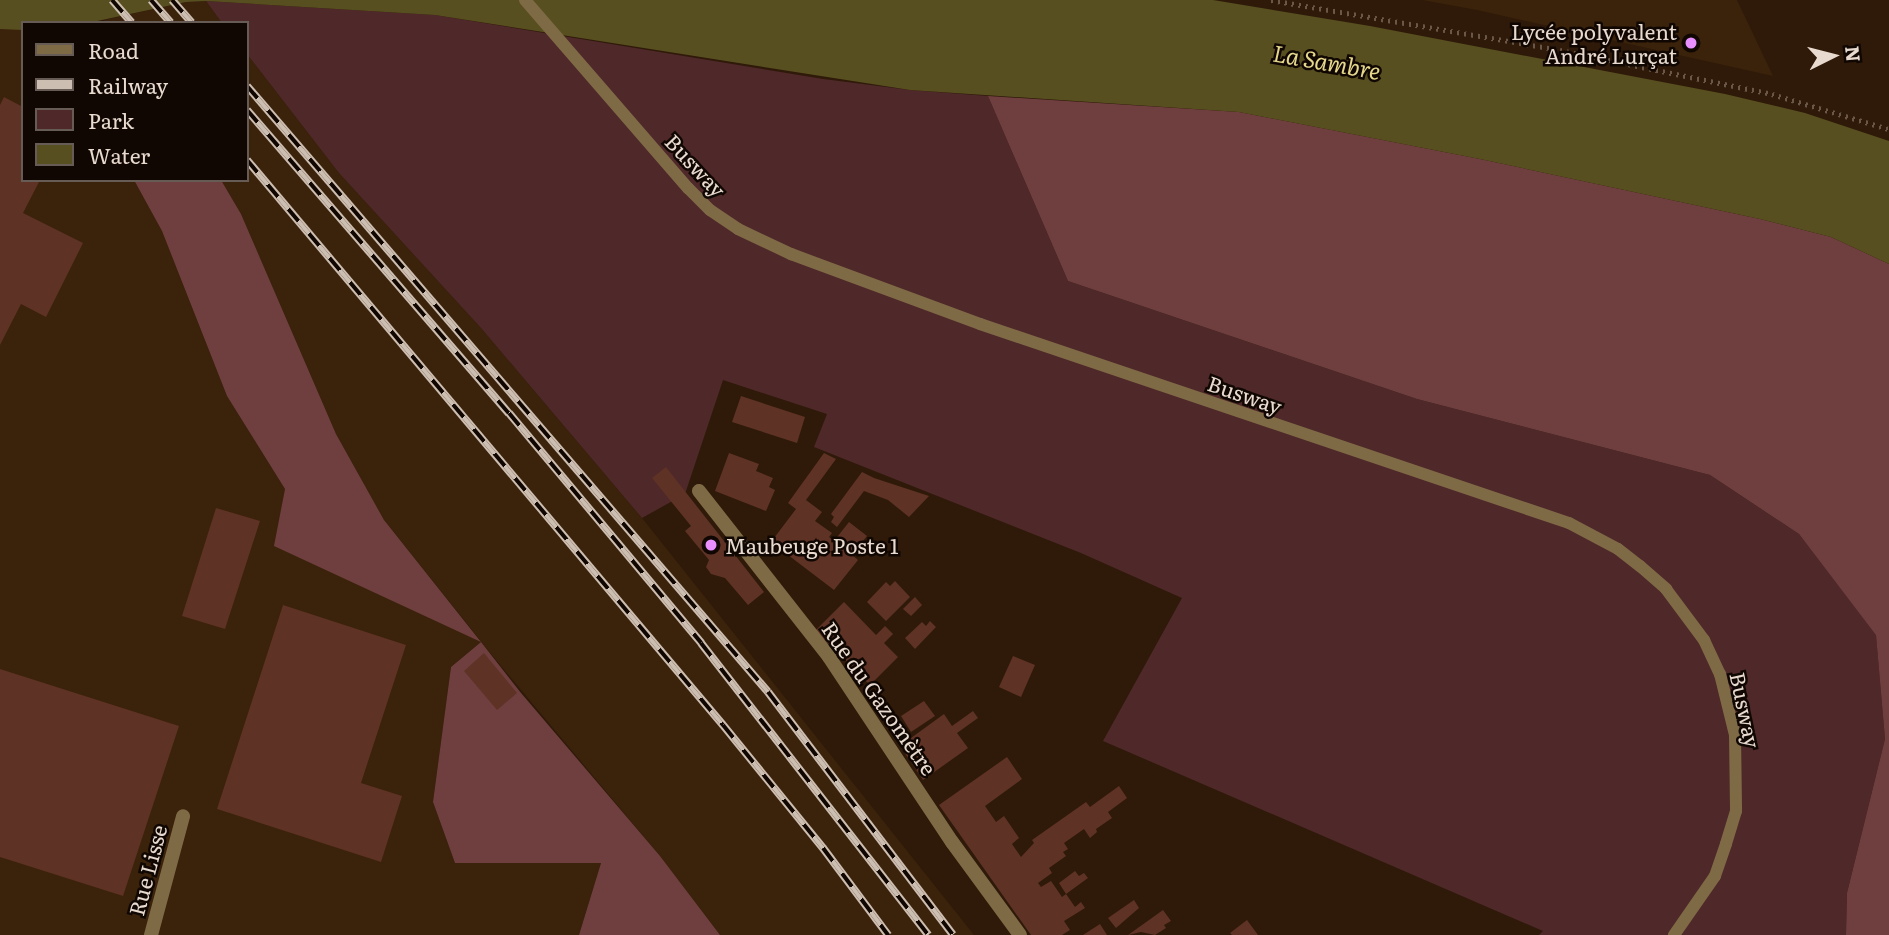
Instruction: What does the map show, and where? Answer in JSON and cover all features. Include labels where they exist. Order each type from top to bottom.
[{"type":"street","name":"Rue du Gazomètre","points":[[699,491],[829,657],[952,842],[1020,935]]},
{"type":"street","name":"Rue Lisse","points":[[151,935],[183,817]]},
{"type":"lane","name":"Busway","points":[[525,0],[688,188],[710,210],[738,229],[791,254],[1029,340],[1569,523],[1592,533],[1633,560],[1666,589],[1704,640],[1720,674],[1735,735],[1735,811],[1726,844],[1715,876],[1674,935]]},
{"type":"path","points":[[1271,0],[1639,66],[1772,94],[1889,129]]},
{"type":"shaded area","points":[[0,0],[21,23],[21,182],[135,182],[162,231],[227,396],[285,489],[275,546],[480,640],[384,520],[336,434],[241,214],[222,182],[248,182],[248,55],[339,173],[481,328],[642,518],[974,935],[720,935],[660,856],[481,642],[451,667],[433,802],[455,863],[601,863],[579,935],[0,935]]},
{"type":"shaded area","name":"Lycée polyvalent André Lurçat","points":[[1422,0],[1737,0],[1773,76],[1477,10]]},
{"type":"shaded area","points":[[206,1],[221,21],[104,20],[186,2]]},
{"type":"shaded area","points":[[988,96],[1239,112],[1480,159],[1760,219],[1831,237],[1889,264],[1889,935],[1846,935],[1847,893],[1885,739],[1876,635],[1799,534],[1710,475],[1417,399],[1068,281]]},
{"type":"shaded area","points":[[135,182],[222,182],[241,214],[336,434],[384,520],[481,642],[274,546],[285,489],[227,396],[162,231]]},
{"type":"shaded area","points":[[481,642],[660,856],[720,935],[579,935],[601,863],[455,863],[433,802],[451,667]]},
{"type":"green space","points":[[206,1],[435,15],[823,79],[988,96],[1068,281],[1417,399],[1710,475],[1799,534],[1876,634],[1885,739],[1847,893],[1846,935],[1539,935],[1543,931],[1103,741],[1182,598],[1081,553],[814,447],[827,414],[723,380],[685,494],[642,518],[481,328],[339,173],[248,55],[248,21],[221,21]]},
{"type":"water","name":"La Sambre","points":[[0,0],[1213,0],[1370,26],[1725,94],[1805,113],[1889,141],[1889,264],[1831,237],[1760,219],[1480,159],[1239,112],[910,90],[435,15],[206,1],[186,2],[97,21],[21,21],[21,30],[0,29]]},
{"type":"building","points":[[4,97],[21,106],[21,182],[39,182],[23,213],[83,243],[46,317],[21,304],[0,345],[0,105]]},
{"type":"building","points":[[741,396],[805,417],[797,443],[732,422]]},
{"type":"building","points":[[729,453],[759,464],[756,471],[773,478],[769,487],[775,490],[766,511],[715,491]]},
{"type":"building","points":[[824,453],[836,459],[806,500],[822,512],[815,521],[832,533],[829,537],[834,541],[849,522],[867,536],[852,555],[858,560],[834,590],[771,542],[796,509],[788,503]]},
{"type":"building","name":"Maubeuge Poste 1","points":[[666,467],[764,592],[748,605],[725,578],[711,574],[706,567],[709,560],[685,531],[691,526],[652,478]]},
{"type":"building","points":[[862,472],[929,496],[909,517],[888,500],[864,491],[837,527],[831,522],[834,517],[831,514]]},
{"type":"building","points":[[216,508],[260,521],[225,629],[182,616]]},
{"type":"building","points":[[895,581],[910,597],[886,621],[867,602],[886,582],[890,586]]},
{"type":"building","points":[[915,597],[922,605],[911,616],[903,609]]},
{"type":"building","points":[[844,602],[876,635],[885,626],[893,634],[884,643],[898,657],[870,685],[815,631]]},
{"type":"building","points":[[283,605],[406,645],[361,783],[402,796],[381,862],[217,809]]},
{"type":"building","points":[[930,621],[936,627],[915,649],[905,638],[922,622],[926,626]]},
{"type":"building","points":[[484,653],[517,693],[497,710],[464,671]]},
{"type":"building","points":[[1013,656],[1035,665],[1021,697],[999,687]]},
{"type":"building","points":[[0,669],[179,726],[123,896],[0,857]]},
{"type":"building","points":[[924,701],[935,716],[911,732],[901,716]]},
{"type":"building","points":[[973,711],[978,718],[957,733],[968,748],[923,780],[900,746],[944,714],[952,726]]},
{"type":"building","points":[[1007,757],[1022,779],[985,806],[996,822],[1004,816],[1019,838],[1012,844],[1021,857],[1034,843],[1032,840],[1086,802],[1090,807],[1119,786],[1127,798],[1108,812],[1112,818],[1096,829],[1097,832],[1090,838],[1084,829],[1064,843],[1068,849],[1063,852],[1066,856],[1049,868],[1052,873],[1038,883],[1041,887],[1051,881],[1062,897],[1066,894],[1075,907],[1081,902],[1085,908],[1064,921],[1070,930],[1062,935],[1031,935],[939,805]]},
{"type":"building","points":[[1075,871],[1079,876],[1084,873],[1088,878],[1066,894],[1059,883]]},
{"type":"building","points":[[1134,900],[1139,908],[1116,928],[1108,918]]},
{"type":"building","points":[[1163,910],[1171,921],[1164,925],[1166,928],[1155,935],[1141,932],[1128,935]]},
{"type":"building","points":[[1247,920],[1258,935],[1230,933]]},
{"type":"building","points":[[1100,924],[1107,935],[1083,935]]},
{"type":"railway","points":[[112,0],[130,21]]},
{"type":"railway","points":[[151,0],[169,21]]},
{"type":"railway","points":[[172,0],[190,21]]},
{"type":"railway","points":[[248,87],[768,692],[953,935]]},
{"type":"railway","points":[[248,111],[509,413],[701,643],[928,935]]},
{"type":"railway","points":[[248,161],[723,725],[823,848],[888,935]]},
{"type":"place","name":"Lycée polyvalent André Lurçat","points":[[1691,43]]},
{"type":"place","name":"Maubeuge Poste 1","points":[[711,545]]}]
